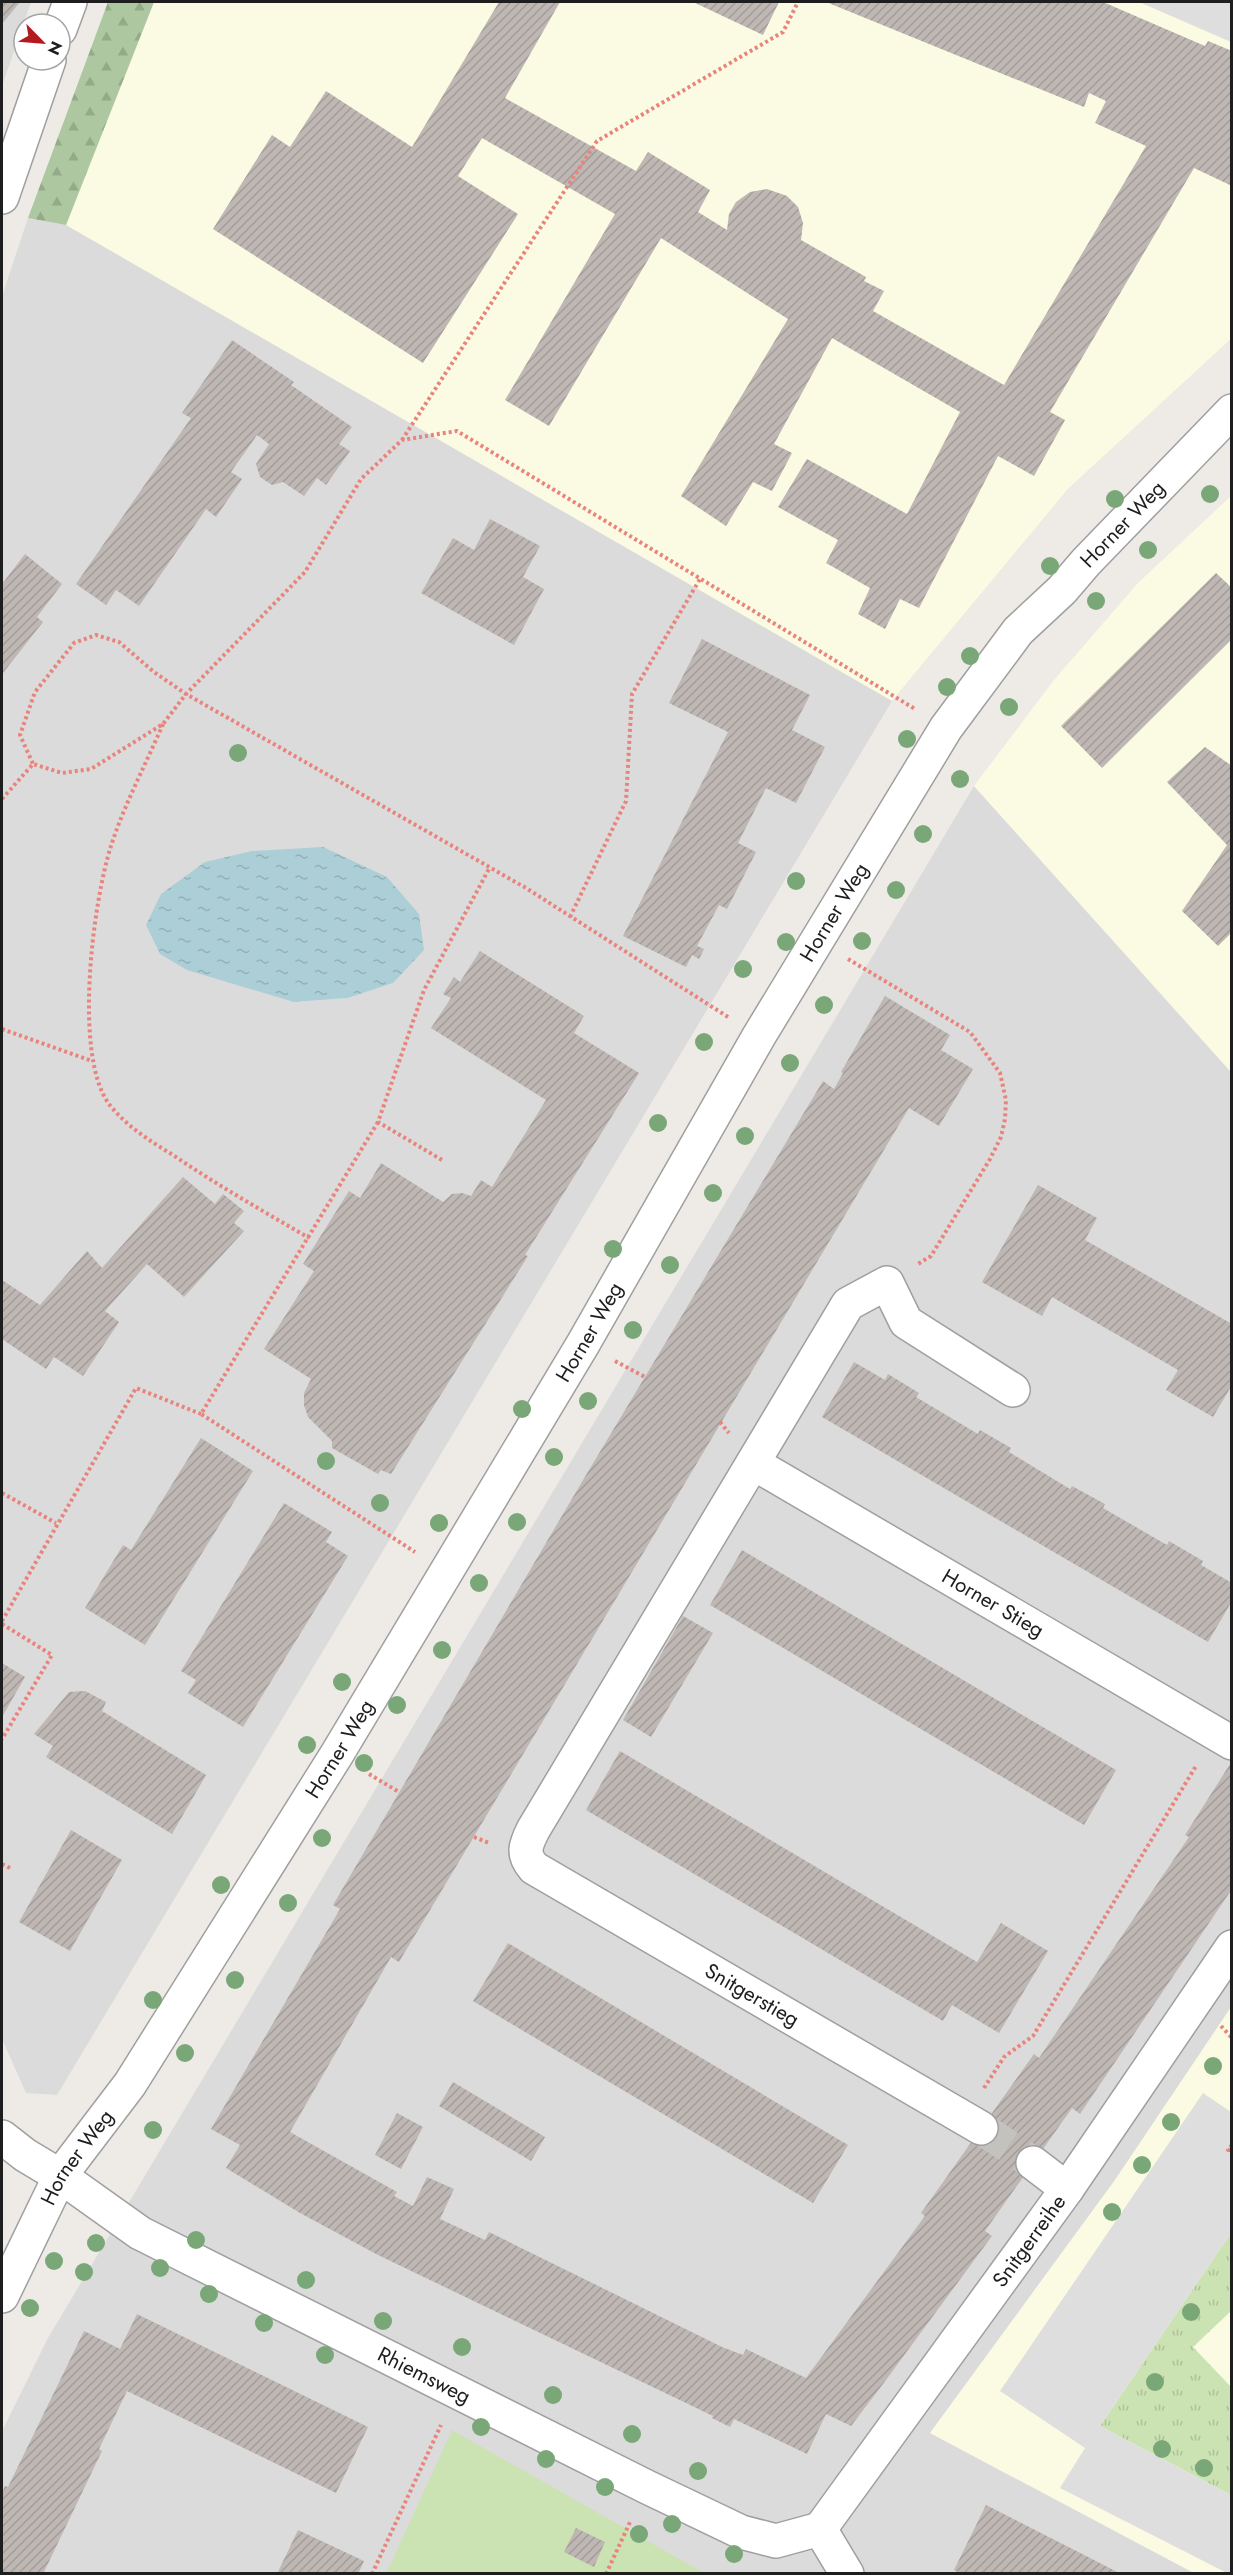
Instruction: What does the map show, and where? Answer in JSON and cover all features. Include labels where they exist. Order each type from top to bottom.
[{"type":"street","points":[[2,197],[45,72]]},
{"type":"street","name":"Horner Weg","points":[[2,2296],[60,2175],[130,2084],[337,1754],[583,1344],[759,1036],[946,728],[1018,631],[1062,590],[1086,562],[1232,411]]},
{"type":"street","points":[[753,1462],[848,1304],[887,1283],[906,1322],[1013,1390]]},
{"type":"street","name":"Horner Stieg","points":[[753,1462],[1224,1738]]},
{"type":"street","name":"Snitgerstieg","points":[[753,1462],[533,1830],[525,1846],[526,1858],[534,1868],[973,2124]]},
{"type":"street","name":"Snitgerreihe","points":[[820,2529],[1067,2189],[1232,1947]]},
{"type":"street","name":"Rhiemsweg","points":[[2,2137],[25,2155],[60,2175],[140,2233],[647,2487],[741,2532],[776,2541],[820,2529]]},
{"type":"street","points":[[1033,2163],[1067,2189]]},
{"type":"street","points":[[820,2529],[847,2574]]},
{"type":"path","points":[[309,1238],[136,1131],[108,1103],[92,1060],[89,992],[96,904],[111,845],[162,724],[186,694],[305,572],[362,479],[402,440],[597,141],[783,32],[798,2]]},
{"type":"path","points":[[402,440],[457,431],[946,728]]},
{"type":"path","points":[[570,917],[626,801],[632,694],[700,579]]},
{"type":"path","points":[[162,724],[91,769],[62,773],[33,764],[20,735],[35,692],[74,644],[96,635],[119,642],[154,672],[186,694],[490,867],[759,1036]]},
{"type":"path","points":[[2,799],[33,764]]},
{"type":"path","points":[[201,1414],[378,1122],[424,990],[490,867]]},
{"type":"path","points":[[816,940],[970,1032],[1000,1073],[1006,1100],[1001,1137],[931,1256],[887,1283]]},
{"type":"path","points":[[2,1029],[92,1060]]},
{"type":"path","points":[[378,1122],[442,1160]]},
{"type":"path","points":[[2,1738],[52,1655],[2,1622],[56,1523],[135,1388],[201,1414],[447,1572]]},
{"type":"path","points":[[2,1493],[56,1523]]},
{"type":"path","points":[[973,2124],[1004,2057],[1033,2036],[1224,1738]]},
{"type":"path","points":[[2,1864],[12,1869]]},
{"type":"path","points":[[372,2574],[456,2392]]},
{"type":"path","points":[[606,2574],[647,2487]]},
{"type":"shaded area","points":[[2,2],[31,2],[28,12],[12,12],[12,57],[2,86]]},
{"type":"shaded area","points":[[154,2],[1231,2],[1231,339],[1068,489],[892,701],[57,2095],[26,2093],[2,2039],[2,296],[28,218],[66,225]],"holes":[[[393,983],[348,998],[294,1002]]]},
{"type":"shaded area","points":[[154,2],[1231,2],[1231,339],[1068,489],[892,701],[66,225]]},
{"type":"shaded area","points":[[1139,2],[1231,2],[1231,42]]},
{"type":"shaded area","points":[[1231,496],[1231,1072],[974,786],[1054,680],[1138,583]]},
{"type":"shaded area","points":[[974,786],[1231,1072],[1232,2007],[1115,2180],[930,2433],[1194,2573],[2,2573],[2,2431],[48,2338]]},
{"type":"shaded area","points":[[1231,2007],[1231,2573],[1194,2573],[930,2433],[1115,2180]]},
{"type":"shaded area","points":[[1203,2093],[1231,2112],[1231,2233],[1100,2426],[1231,2495],[1231,2573],[1060,2488],[1085,2448],[1000,2391]]},
{"type":"green space","points":[[108,2],[154,2],[66,225],[28,218]]},
{"type":"green space","points":[[1231,2233],[1231,2311],[1193,2347],[1231,2387],[1231,2495],[1100,2426]]},
{"type":"green space","points":[[452,2430],[704,2573],[386,2574]]},
{"type":"water","points":[[323,847],[387,877],[419,914],[424,950],[393,983],[348,998],[294,1002],[187,970],[160,954],[146,925],[161,894],[205,862],[252,851]]},
{"type":"building","points":[[2,2],[20,2],[2,24]]},
{"type":"building","points":[[499,2],[560,2],[505,98],[636,171],[648,152],[710,190],[698,212],[727,230],[729,214],[736,202],[750,192],[767,189],[787,196],[798,207],[803,223],[801,240],[866,277],[864,281],[884,291],[873,311],[1004,385],[1146,146],[1095,123],[1106,101],[1089,93],[1084,107],[826,2],[1103,2],[1205,46],[1208,41],[1232,51],[1232,186],[1194,168],[1050,412],[1065,420],[1034,476],[998,456],[919,608],[900,599],[885,629],[858,614],[870,588],[826,563],[838,540],[778,507],[807,459],[907,514],[960,412],[832,338],[774,444],[792,453],[772,491],[753,482],[726,526],[681,496],[788,319],[661,238],[549,426],[505,400],[615,214],[482,138],[458,176],[518,214],[423,363],[213,229],[272,135],[290,147],[326,91],[412,147]]},
{"type":"building","points":[[693,2],[779,2],[763,35]]},
{"type":"building","points":[[232,340],[294,382],[291,385],[352,427],[339,444],[350,451],[326,485],[317,478],[304,496],[283,482],[272,485],[260,477],[256,464],[269,444],[257,435],[231,472],[242,479],[216,517],[206,509],[139,606],[116,590],[106,605],[76,584],[191,418],[182,413]]},
{"type":"building","points":[[490,519],[540,546],[523,577],[544,589],[514,645],[421,593],[453,538],[474,550]]},
{"type":"building","points":[[25,554],[62,584],[37,617],[43,622],[3,673],[2,584]]},
{"type":"building","points":[[1216,573],[1232,588],[1232,639],[1102,768],[1061,726]]},
{"type":"building","points":[[702,639],[810,695],[792,730],[825,747],[796,803],[766,788],[738,843],[756,852],[727,909],[719,905],[697,946],[704,949],[699,959],[692,955],[686,967],[623,936],[728,732],[669,703]]},
{"type":"building","points":[[1205,747],[1232,766],[1232,932],[1218,946],[1182,911],[1227,845],[1167,782]]},
{"type":"building","points":[[480,951],[584,1016],[574,1033],[639,1073],[525,1255],[528,1256],[391,1474],[381,1470],[378,1474],[332,1448],[332,1441],[308,1417],[304,1405],[304,1393],[311,1379],[264,1349],[314,1271],[303,1264],[349,1191],[360,1198],[381,1163],[443,1202],[452,1194],[462,1193],[471,1196],[481,1180],[492,1187],[546,1100],[431,1028],[451,998],[443,994],[454,977],[460,982]]},
{"type":"building","points":[[885,996],[950,1035],[941,1050],[973,1069],[939,1126],[909,1108],[399,1962],[391,1957],[290,2132],[397,2192],[394,2196],[413,2206],[427,2177],[454,2189],[440,2219],[485,2240],[489,2232],[722,2347],[743,2355],[746,2349],[806,2378],[925,2216],[921,2213],[1034,2054],[1039,2058],[1189,1837],[1185,1835],[1232,1761],[1232,1889],[1080,2114],[1072,2108],[985,2231],[992,2236],[883,2384],[851,2426],[826,2414],[807,2454],[734,2419],[730,2427],[712,2418],[713,2416],[378,2255],[300,2213],[226,2168],[240,2145],[211,2129],[340,1909],[333,1905],[586,1475],[823,1081],[834,1089],[843,1073],[841,1072]]},
{"type":"building","points":[[183,1177],[215,1204],[223,1194],[244,1211],[234,1223],[244,1231],[184,1297],[147,1264],[105,1311],[119,1322],[83,1376],[54,1357],[46,1369],[2,1339],[2,1280],[40,1305],[87,1251],[102,1268]]},
{"type":"building","points":[[1038,1185],[1097,1218],[1085,1240],[1232,1324],[1232,1385],[1213,1417],[1166,1390],[1178,1370],[1052,1297],[1042,1316],[982,1282]]},
{"type":"building","points":[[854,1362],[885,1380],[888,1374],[919,1393],[916,1397],[978,1434],[980,1430],[1011,1448],[1009,1452],[1070,1489],[1072,1486],[1105,1504],[1103,1508],[1167,1545],[1169,1541],[1203,1561],[1201,1565],[1232,1583],[1232,1601],[1208,1642],[822,1417]]},
{"type":"building","points":[[201,1438],[253,1471],[145,1645],[85,1608],[123,1545],[131,1550]]},
{"type":"building","points":[[284,1503],[332,1532],[326,1542],[348,1556],[243,1727],[188,1693],[196,1680],[181,1671]]},
{"type":"building","points":[[742,1550],[1116,1770],[1084,1825],[710,1605]]},
{"type":"building","points":[[683,1616],[713,1633],[651,1737],[623,1720]]},
{"type":"building","points":[[2,1663],[25,1677],[2,1717]]},
{"type":"building","points":[[85,1691],[106,1702],[102,1711],[206,1775],[172,1834],[46,1757],[53,1746],[34,1734],[69,1692]]},
{"type":"building","points":[[620,1751],[977,1962],[1001,1923],[1048,1951],[999,2033],[952,2005],[943,2021],[586,1810]]},
{"type":"building","points":[[71,1830],[122,1860],[70,1951],[19,1922]]},
{"type":"building","points":[[508,1943],[848,2145],[813,2203],[473,2001]]},
{"type":"building","points":[[453,2082],[545,2137],[531,2161],[439,2106]]},
{"type":"building","points":[[397,2113],[423,2127],[401,2169],[375,2155]]},
{"type":"building","points":[[137,2314],[368,2427],[336,2493],[127,2391],[99,2449],[102,2451],[43,2574],[2,2574],[2,2493],[5,2486],[8,2487],[84,2331],[120,2349]]},
{"type":"building","points":[[986,2505],[1121,2574],[961,2574],[954,2570]]},
{"type":"building","points":[[576,2528],[605,2542],[594,2567],[564,2552]]},
{"type":"building","points":[[298,2530],[364,2561],[358,2574],[277,2574]]},
{"type":"tunnel","points":[[981,2128],[1033,2163]]}]
